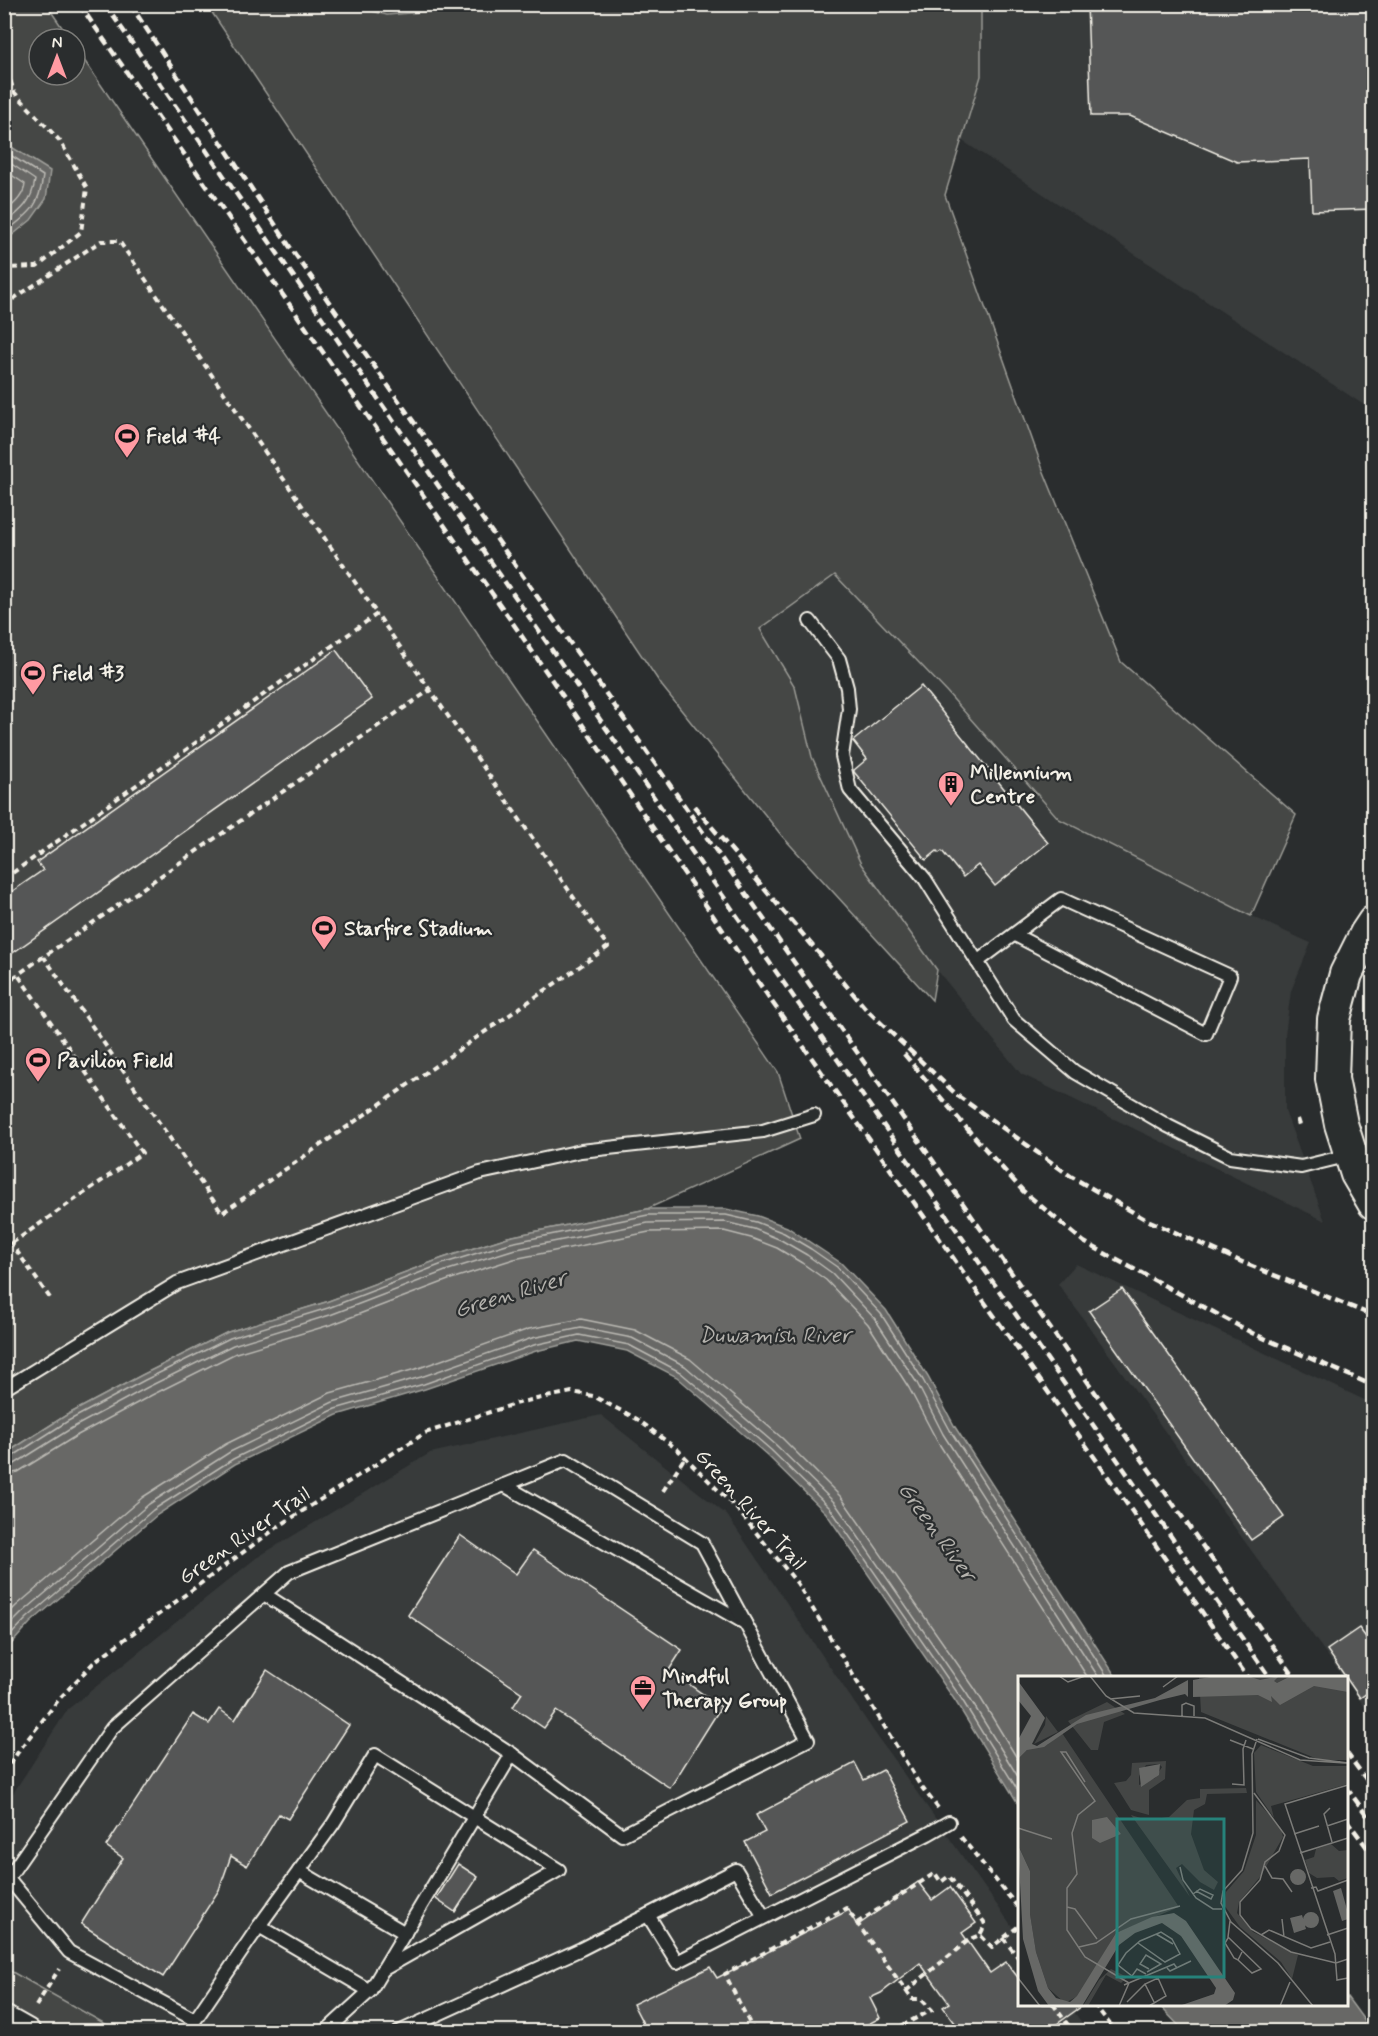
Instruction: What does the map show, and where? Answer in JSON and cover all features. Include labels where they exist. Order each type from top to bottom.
[{"type":"street","points":[[1374,922],[1346,974],[1334,1019],[1332,1079],[1341,1124],[1357,1174],[1374,1203]]},
{"type":"street","points":[[4,2019],[30,2022]]},
{"type":"lane","points":[[810,621],[839,659],[847,688],[849,709],[843,756],[850,790],[925,879],[1014,1020],[1022,1028],[1075,1072],[1168,1126],[1230,1157],[1301,1167],[1351,1155]]},
{"type":"lane","points":[[977,962],[1061,899],[1230,976],[1206,1034],[1015,935]]},
{"type":"lane","points":[[4,1389],[177,1283],[480,1173],[581,1151],[763,1131],[814,1115]]},
{"type":"lane","points":[[264,1594],[512,1754],[622,1835],[808,1740],[702,1543],[566,1460],[289,1572],[264,1594],[112,1728],[8,1878],[69,1952],[195,2020],[333,1824],[375,1755],[559,1870],[382,1970]]},
{"type":"lane","points":[[504,1485],[745,1623]]},
{"type":"lane","points":[[325,2031],[370,1991],[512,1754]]},
{"type":"lane","points":[[648,1916],[677,1962],[949,1822]]},
{"type":"lane","points":[[399,2031],[581,1949],[736,1870],[764,1917]]},
{"type":"lane","points":[[299,1871],[405,1933]]},
{"type":"lane","points":[[259,1926],[370,1991]]},
{"type":"path","points":[[4,61],[14,92],[60,141],[87,188],[81,232],[38,267],[4,268]]},
{"type":"path","points":[[4,306],[101,241],[119,241],[608,947],[222,1213],[44,957]]},
{"type":"path","points":[[4,879],[377,614]]},
{"type":"path","points":[[4,984],[430,690]]},
{"type":"path","points":[[12,1243],[142,1154],[18,975]]},
{"type":"path","points":[[1297,1119],[1299,1125]]},
{"type":"path","points":[[4,1233],[50,1298]]},
{"type":"path","name":"Green River Trail","points":[[4,1773],[60,1698],[95,1661],[279,1526],[425,1433],[521,1402],[572,1392],[593,1395],[637,1419],[685,1457],[737,1509],[797,1583],[920,1785],[1018,1908]]},
{"type":"path","points":[[663,1491],[685,1457]]},
{"type":"path","points":[[857,1923],[935,1873],[940,1881],[949,1876],[984,1922],[985,1925],[980,1935],[970,1938],[906,1991]]},
{"type":"path","points":[[754,2031],[725,1974],[846,1908],[912,1999],[921,1999],[932,2010],[889,2031]]},
{"type":"path","points":[[980,1935],[992,1947],[1018,1927]]},
{"type":"path","points":[[1003,1938],[1018,1957]]},
{"type":"path","points":[[30,2022],[50,1987]]},
{"type":"path","points":[[1054,2006],[1073,2031]]},
{"type":"path","points":[[1096,2006],[1116,2031]]},
{"type":"shaded area","points":[[46,4],[62,27],[27,27],[27,87],[87,87],[87,64],[778,1072],[800,1139],[647,1209],[508,1237],[443,1258],[326,1302],[228,1332],[65,1416],[5,1454],[4,5]]},
{"type":"shaded area","points":[[509,4],[981,5],[981,76],[945,195],[1042,467],[1121,662],[1296,815],[1251,916],[1059,819],[946,691],[835,575],[760,629],[795,687],[812,757],[861,864],[937,970],[932,1000],[782,836],[662,686],[207,5],[349,5],[387,15]]},
{"type":"shaded area","points":[[416,5],[1373,5],[1373,411],[826,51],[417,60]]},
{"type":"shaded area","points":[[835,575],[946,691],[1059,819],[1251,916],[1311,943],[1291,991],[1285,1035],[1285,1111],[1325,1221],[1021,1074],[937,970],[861,864],[812,757],[795,687],[760,628]]},
{"type":"shaded area","points":[[1373,1001],[1373,1125],[1367,1094],[1366,1047]]},
{"type":"shaded area","points":[[1076,1264],[1373,1404],[1373,1719],[1348,1683],[1348,1676],[1342,1676],[1058,1284]]},
{"type":"shaded area","points":[[601,1415],[727,1515],[879,1739],[1018,1935],[1018,2006],[1070,2006],[1088,2031],[118,2031],[5,1968],[4,1807],[68,1709],[256,1558],[430,1453]]},
{"type":"shaded area","points":[[5,1968],[118,2031],[5,2031]]},
{"type":"water","points":[[5,143],[50,171],[46,199],[31,220],[5,241]]},
{"type":"water","name":"Duwamish River","points":[[647,1209],[726,1209],[758,1216],[787,1227],[841,1263],[886,1310],[928,1377],[955,1427],[1115,1676],[1018,1676],[1018,1803],[956,1702],[826,1513],[767,1455],[677,1377],[627,1351],[578,1341],[536,1351],[425,1389],[337,1415],[235,1464],[157,1515],[30,1623],[5,1651],[5,1454],[65,1416],[228,1332],[326,1302],[443,1258],[508,1237]]},
{"type":"water","points":[[1348,1998],[1372,2031],[1184,2031],[1160,2006],[1348,2006]]},
{"type":"building","points":[[1087,4],[1374,4],[1374,209],[1312,211],[1310,159],[1237,162],[1130,116],[1091,116]]},
{"type":"building","points":[[336,650],[372,699],[4,959],[4,897],[43,870],[37,862]]},
{"type":"building","name":"Millennium Centre","points":[[921,686],[1048,843],[995,886],[978,865],[963,877],[942,851],[939,853],[937,851],[926,860],[854,772],[867,759],[853,741]]},
{"type":"building","points":[[1122,1289],[1284,1517],[1251,1540],[1089,1311]]},
{"type":"building","points":[[460,1535],[516,1574],[533,1550],[682,1650],[669,1670],[721,1707],[670,1788],[556,1711],[544,1728],[513,1707],[522,1693],[408,1615]]},
{"type":"building","points":[[1359,1628],[1374,1648],[1374,1688],[1360,1698],[1348,1681],[1348,1676],[1345,1676],[1327,1650]]},
{"type":"building","points":[[267,1670],[349,1725],[288,1819],[279,1814],[247,1866],[231,1856],[219,1890],[163,1977],[81,1924],[123,1858],[106,1846],[193,1714],[209,1724],[219,1709],[235,1720]]},
{"type":"building","points":[[855,1763],[864,1780],[883,1770],[910,1821],[772,1893],[745,1842],[765,1832],[756,1815]]},
{"type":"building","points":[[458,1864],[478,1877],[455,1912],[436,1899]]},
{"type":"building","points":[[918,1882],[932,1900],[950,1887],[976,1923],[962,1933],[990,1973],[1006,1962],[1018,1977],[1018,2006],[1082,2006],[1047,2031],[961,2031],[943,2007],[949,2003],[920,1963],[881,1993],[870,1998],[880,2018],[855,2031],[647,2031],[633,2004],[710,1967],[717,1978],[849,1910],[857,1926]]},
{"type":"railway","points":[[79,4],[519,632],[772,1002],[1247,1676]]},
{"type":"railway","points":[[105,4],[637,773],[1269,1676]]},
{"type":"railway","points":[[130,4],[290,247],[614,705],[1294,1676]]},
{"type":"railway","points":[[694,806],[867,1010],[958,1096],[1072,1177],[1145,1219],[1374,1316]]},
{"type":"railway","points":[[904,1054],[1023,1191],[1084,1242],[1252,1333],[1374,1386]]},
{"type":"railway","points":[[1348,1755],[1374,1790]]},
{"type":"railway","points":[[1348,1790],[1374,1825]]},
{"type":"railway","points":[[1348,1822],[1374,1857]]},
{"type":"place","name":"Field #4","points":[[127,459]]},
{"type":"place","name":"Field #3","points":[[33,696]]},
{"type":"place","name":"Millennium Centre","points":[[951,807]]},
{"type":"place","name":"Starfire Stadium","points":[[324,951]]},
{"type":"place","name":"Pavilion Field","points":[[38,1083]]},
{"type":"place","name":"Mindful Therapy Group","points":[[643,1711]]},
{"type":"water label","name":"Green River","points":[[510,1293]]},
{"type":"water label","name":"Green River","points":[[938,1531]]}]
